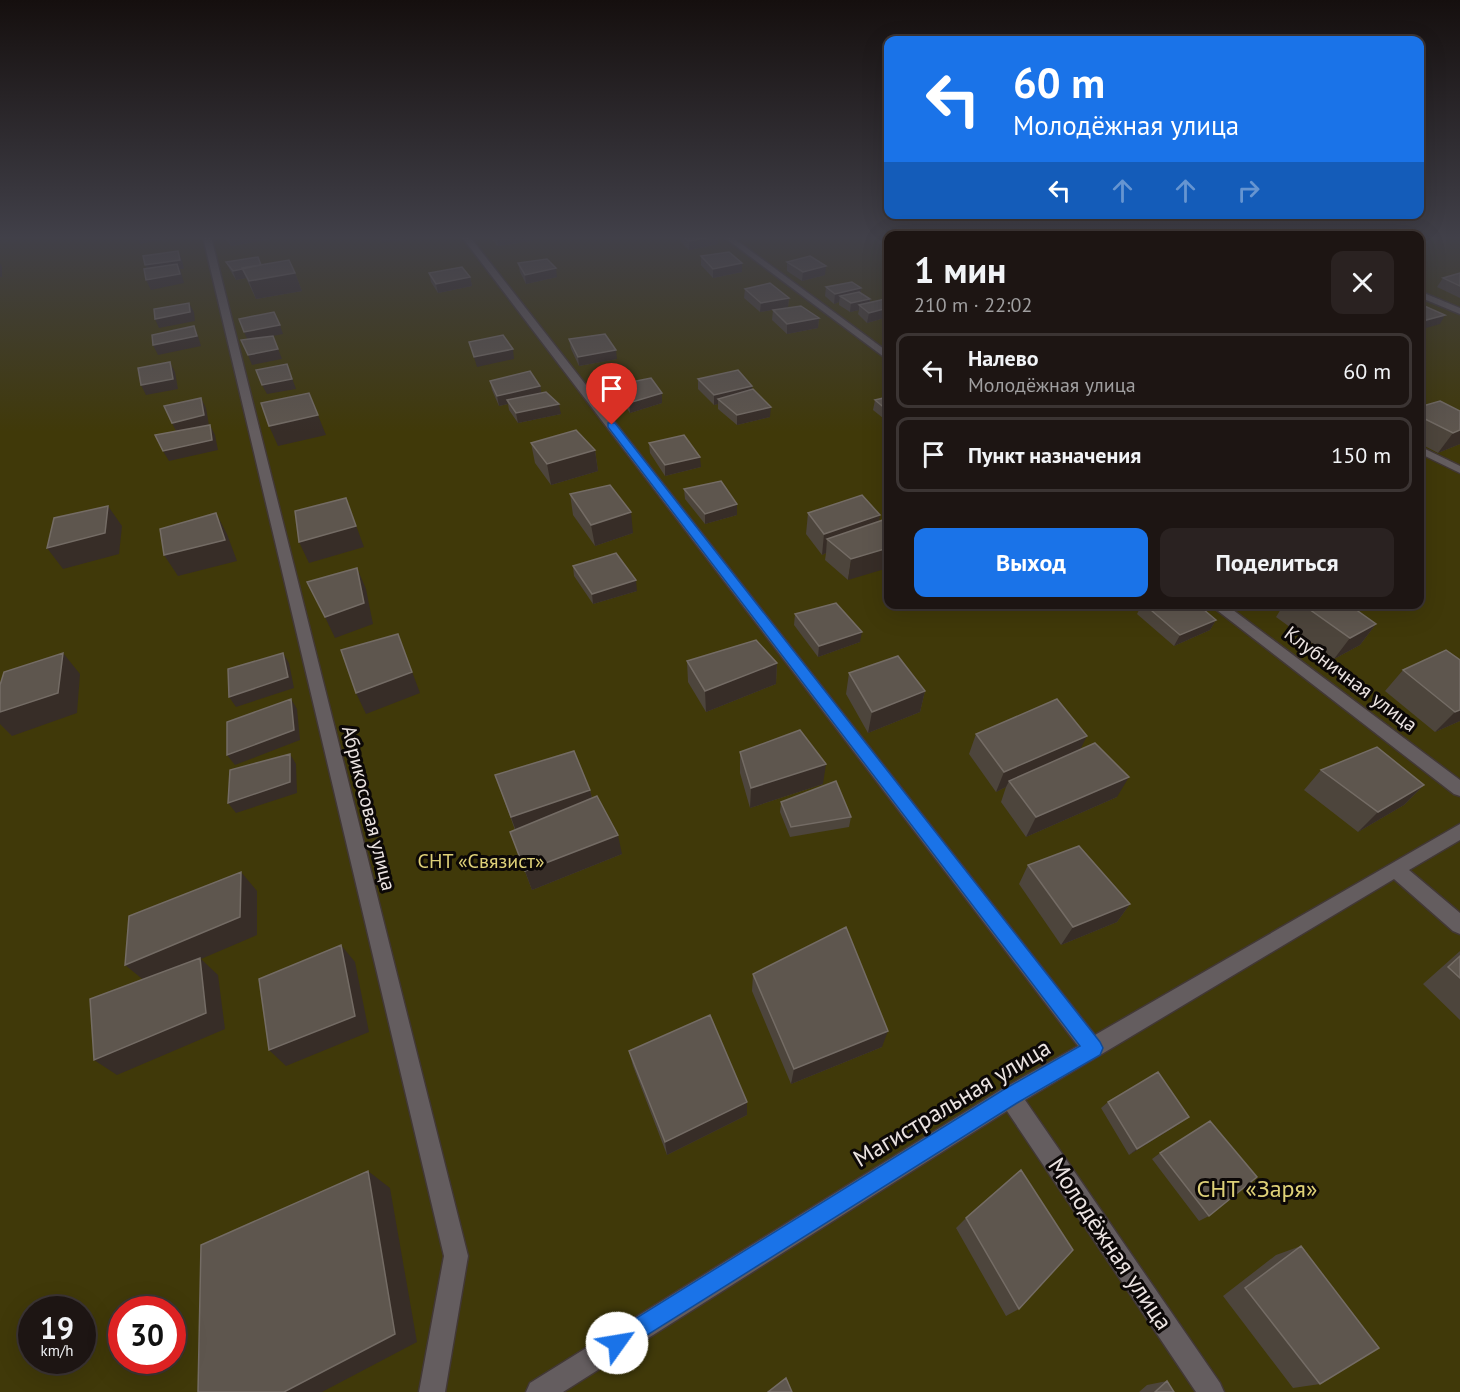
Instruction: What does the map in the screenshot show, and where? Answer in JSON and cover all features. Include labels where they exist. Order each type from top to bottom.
[{"type":"street","name":"Абрикосовая улица","points":[[223,302],[456,1256],[432,1392]]},
{"type":"street","points":[[516,302],[1093,1048]]},
{"type":"street","points":[[815,302],[884,354]]},
{"type":"street","points":[[1438,302],[1460,311]]},
{"type":"street","points":[[1424,452],[1460,470]]},
{"type":"street","name":"Клубничная улица","points":[[1222,609],[1460,789]]},
{"type":"street","name":"Магистральная улица","points":[[539,1392],[1010,1096],[1460,831]]},
{"type":"street","points":[[1396,870],[1460,925]]},
{"type":"street","name":"Молодёжная улица","points":[[1010,1096],[1211,1392]]},
{"type":"green space","name":"СНТ «Связист»","points":[[0,302],[884,302],[884,609],[1424,609],[1424,302],[1460,302],[1460,1392],[0,1392]]},
{"type":"building","points":[[884,302],[884,309],[869,313],[859,305]]},
{"type":"building","points":[[189,303],[190,312],[155,319],[154,309]]},
{"type":"building","points":[[801,306],[819,318],[787,324],[773,310]]},
{"type":"building","points":[[1424,306],[1445,315],[1424,321]]},
{"type":"building","points":[[274,312],[280,325],[244,332],[239,319]]},
{"type":"building","points":[[194,326],[197,336],[153,345],[152,335]]},
{"type":"building","points":[[605,334],[616,350],[578,357],[569,339]]},
{"type":"building","points":[[503,335],[513,349],[474,357],[469,342]]},
{"type":"building","points":[[273,336],[278,349],[248,355],[241,340]]},
{"type":"building","points":[[170,362],[173,379],[141,385],[138,368]]},
{"type":"building","points":[[287,364],[292,379],[262,385],[256,370]]},
{"type":"building","points":[[738,370],[752,386],[714,395],[698,379]]},
{"type":"building","points":[[530,371],[540,386],[497,396],[490,381]]},
{"type":"building","points":[[651,378],[662,393],[629,403],[616,385]]},
{"type":"building","points":[[753,389],[771,407],[737,415],[718,399]]},
{"type":"building","points":[[546,392],[559,404],[516,413],[507,400]]},
{"type":"building","points":[[309,393],[318,415],[269,426],[261,403]]},
{"type":"building","points":[[201,398],[204,415],[172,423],[164,406]]},
{"type":"building","points":[[884,398],[884,408],[875,400]]},
{"type":"building","points":[[1440,401],[1460,411],[1460,430],[1453,433],[1424,418],[1424,406]]},
{"type":"building","points":[[210,425],[212,440],[163,451],[155,435]]},
{"type":"building","points":[[576,430],[595,450],[547,464],[531,443]]},
{"type":"building","points":[[684,435],[700,457],[665,465],[649,443]]},
{"type":"building","points":[[721,481],[737,504],[705,514],[684,489]]},
{"type":"building","points":[[610,485],[631,512],[591,525],[570,494]]},
{"type":"building","points":[[862,495],[880,515],[824,534],[808,513]]},
{"type":"building","points":[[346,498],[356,526],[299,542],[295,511]]},
{"type":"building","points":[[108,506],[105,533],[47,548],[54,518]]},
{"type":"building","points":[[216,513],[225,540],[164,555],[160,529]]},
{"type":"building","points":[[884,520],[884,549],[851,559],[827,539]]},
{"type":"building","points":[[616,553],[636,580],[592,594],[573,566]]},
{"type":"building","points":[[357,568],[364,603],[325,617],[307,582]]},
{"type":"building","points":[[836,603],[862,632],[819,646],[795,614]]},
{"type":"building","points":[[1150,609],[1203,609],[1216,620],[1180,635]]},
{"type":"building","points":[[1309,609],[1355,609],[1376,624],[1350,638]]},
{"type":"building","points":[[398,634],[412,672],[356,693],[341,650]]},
{"type":"building","points":[[756,640],[777,663],[705,691],[687,661]]},
{"type":"building","points":[[1446,650],[1460,660],[1460,710],[1455,712],[1403,670]]},
{"type":"building","points":[[63,653],[58,693],[0,712],[0,685],[4,672]]},
{"type":"building","points":[[283,653],[288,677],[229,697],[228,669]]},
{"type":"building","points":[[898,656],[925,691],[872,712],[849,673]]},
{"type":"building","points":[[291,699],[294,730],[227,755],[227,722]]},
{"type":"building","points":[[1057,699],[1087,736],[1004,772],[976,734]]},
{"type":"building","points":[[800,730],[826,764],[751,788],[740,752]]},
{"type":"building","points":[[1095,743],[1129,777],[1036,817],[1009,781]]},
{"type":"building","points":[[1377,747],[1424,785],[1378,812],[1321,770]]},
{"type":"building","points":[[574,751],[590,790],[511,817],[495,775]]},
{"type":"building","points":[[290,754],[290,782],[228,803],[230,770]]},
{"type":"building","points":[[836,781],[851,817],[791,827],[781,802]]},
{"type":"building","points":[[597,796],[618,835],[525,871],[510,832]]},
{"type":"building","points":[[1079,846],[1130,904],[1073,927],[1028,865]]},
{"type":"building","points":[[241,872],[240,917],[125,965],[129,916]]},
{"type":"building","points":[[846,927],[888,1031],[794,1069],[753,974]]},
{"type":"building","points":[[341,945],[355,1016],[269,1050],[259,979]]},
{"type":"building","points":[[1460,956],[1460,978],[1448,967]]},
{"type":"building","points":[[200,958],[206,1013],[94,1060],[90,999]]},
{"type":"building","points":[[710,1015],[747,1102],[665,1142],[629,1051]]},
{"type":"building","points":[[1158,1072],[1189,1117],[1137,1149],[1108,1102]]},
{"type":"building","points":[[1210,1121],[1257,1177],[1209,1216],[1160,1153]]},
{"type":"building","points":[[1021,1170],[1073,1250],[1019,1309],[966,1218]]},
{"type":"building","points":[[368,1171],[395,1334],[284,1392],[198,1392],[201,1245]]},
{"type":"building","points":[[1301,1246],[1379,1348],[1320,1384],[1245,1288]]},
{"type":"building","points":[[786,1378],[792,1392],[768,1392]]},
{"type":"building","points":[[1167,1381],[1174,1392],[1155,1392]]},
{"type":"route","points":[[612,425],[1093,1048],[1010,1096],[617,1343]]},
{"type":"park label","name":"СНТ «Заря»","points":[[1257,1189]]}]
